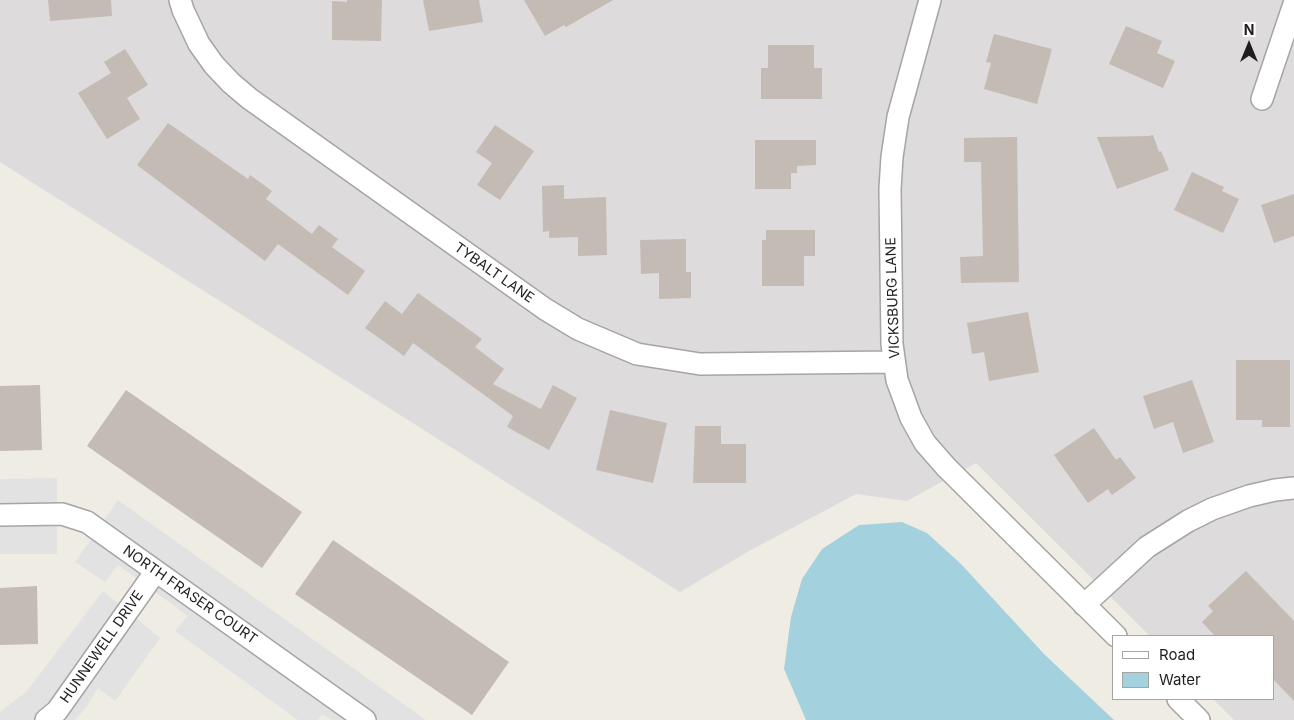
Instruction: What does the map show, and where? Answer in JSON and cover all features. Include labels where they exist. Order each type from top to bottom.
[{"type":"street","name":"TYBALT LANE","points":[[180,0],[199,44],[214,65],[250,99],[537,303],[578,329],[637,354],[700,364],[894,362]]},
{"type":"street","name":"VICKSBURG LANE","points":[[930,0],[898,117],[892,157],[890,189],[892,344],[898,380],[911,418],[925,442],[946,467],[1115,635]]},
{"type":"street","points":[[1262,99],[1294,4]]},
{"type":"street","points":[[1084,605],[1146,547],[1188,521],[1249,496],[1294,488]]},
{"type":"street","name":"NORTH FRASER COURT","points":[[0,514],[62,514],[87,522],[365,720]]},
{"type":"street","name":"HUNNEWELL DRIVE","points":[[56,717],[156,571]]},
{"type":"street","points":[[1179,700],[1199,720]]},
{"type":"shaded area","points":[[0,0],[1294,0],[1294,720],[1234,720],[1214,700],[1274,700],[1274,635],[1149,635],[976,463],[907,501],[856,494],[749,551],[680,592],[0,162]]},
{"type":"shaded area","points":[[57,478],[57,554],[0,554],[0,479]]},
{"type":"shaded area","points":[[118,500],[426,720],[331,720],[322,714],[318,720],[298,720],[175,631],[188,616],[118,565],[105,582],[75,562]]},
{"type":"shaded area","points":[[103,591],[160,638],[115,701],[98,688],[87,706],[75,720],[0,720],[0,712],[27,691]]},
{"type":"water","points":[[902,522],[927,533],[961,564],[1044,654],[1114,720],[806,720],[784,669],[791,617],[802,579],[822,549],[859,525]]},
{"type":"building","points":[[48,0],[111,0],[112,16],[50,21]]},
{"type":"building","points":[[347,0],[382,0],[381,41],[332,40],[332,1],[347,2]]},
{"type":"building","points":[[423,0],[479,0],[483,22],[429,31]]},
{"type":"building","points":[[524,0],[613,0],[566,27],[564,25],[545,36]]},
{"type":"building","points":[[1126,26],[1162,41],[1157,53],[1175,61],[1163,88],[1109,64]]},
{"type":"building","points":[[994,34],[1052,49],[1037,104],[984,89],[991,63],[986,62]]},
{"type":"building","points":[[768,45],[814,45],[814,68],[822,68],[822,99],[761,99],[761,68],[768,68]]},
{"type":"building","points":[[125,49],[148,85],[127,98],[140,119],[107,139],[78,93],[111,73],[104,62]]},
{"type":"building","points":[[168,123],[248,179],[250,175],[272,191],[266,199],[312,234],[319,225],[338,239],[332,247],[365,271],[348,295],[278,244],[265,261],[137,165]]},
{"type":"building","points":[[495,125],[534,151],[500,200],[477,185],[492,163],[476,152]]},
{"type":"building","points":[[1153,135],[1159,152],[1161,151],[1169,170],[1117,189],[1097,137]]},
{"type":"building","points":[[1017,137],[1019,282],[961,283],[960,257],[983,256],[981,162],[964,162],[964,138]]},
{"type":"building","points":[[755,140],[816,140],[816,165],[797,166],[797,173],[791,173],[791,189],[755,189]]},
{"type":"building","points":[[1192,172],[1224,187],[1222,191],[1239,199],[1223,233],[1174,210]]},
{"type":"building","points":[[564,185],[564,199],[606,197],[607,255],[578,256],[578,237],[549,238],[549,231],[543,232],[542,186]]},
{"type":"building","points":[[1294,194],[1294,236],[1274,243],[1261,205]]},
{"type":"building","points":[[766,230],[815,230],[815,256],[804,256],[804,286],[762,286],[762,240],[766,240]]},
{"type":"building","points":[[686,239],[686,272],[691,272],[691,298],[659,299],[659,273],[641,274],[640,240]]},
{"type":"building","points":[[418,293],[482,339],[475,347],[504,369],[493,384],[541,409],[553,385],[577,398],[549,450],[507,427],[513,416],[413,343],[404,356],[365,328],[385,301],[402,314]]},
{"type":"building","points":[[1028,312],[1039,372],[989,381],[984,352],[972,354],[967,323]]},
{"type":"building","points":[[1236,360],[1290,360],[1290,427],[1262,427],[1262,420],[1236,420]]},
{"type":"building","points":[[1192,380],[1214,442],[1183,453],[1173,422],[1154,429],[1143,396]]},
{"type":"building","points":[[40,385],[42,450],[0,451],[0,386]]},
{"type":"building","points":[[126,390],[302,512],[262,568],[87,446]]},
{"type":"building","points":[[610,410],[667,423],[653,483],[596,470]]},
{"type":"building","points":[[695,426],[721,426],[721,444],[746,444],[746,483],[693,483]]},
{"type":"building","points":[[1094,428],[1116,460],[1120,457],[1136,478],[1112,495],[1108,489],[1088,503],[1054,455]]},
{"type":"building","points":[[333,540],[509,662],[472,715],[295,594]]},
{"type":"building","points":[[1246,571],[1294,621],[1294,701],[1274,680],[1274,635],[1214,635],[1202,622],[1213,611],[1208,606]]},
{"type":"building","points":[[37,586],[38,644],[0,645],[0,588]]}]
